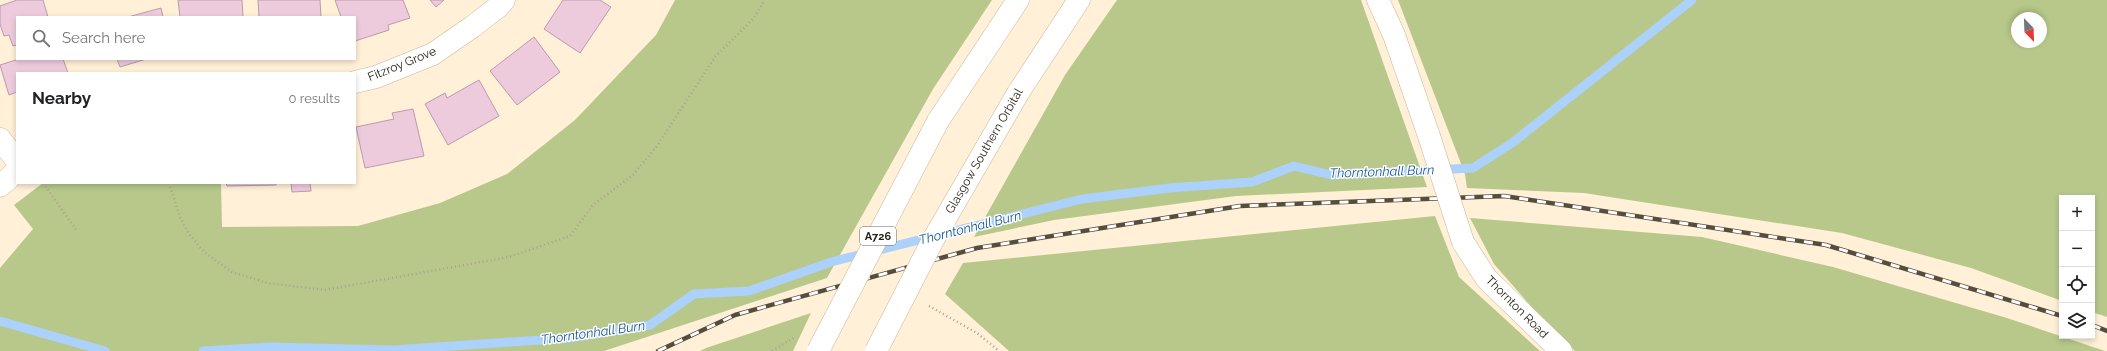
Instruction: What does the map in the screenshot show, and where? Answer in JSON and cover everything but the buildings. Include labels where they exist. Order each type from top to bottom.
[{"type":"main road","name":"Fitzroy Grove","points":[[356,82],[376,76],[433,54],[472,27],[498,7],[504,0]]},
{"type":"main road","name":"A726","points":[[818,351],[938,121],[1018,0]]},
{"type":"main road","name":"Glasgow Southern Orbital","points":[[876,351],[932,240],[1018,93],[1080,0]]},
{"type":"main road","name":"Thornton Road","points":[[1378,0],[1394,35],[1463,242],[1486,278],[1561,351]]},
{"type":"main road","points":[[0,139],[16,160]]},
{"type":"main road","points":[[0,186],[16,172]]},
{"type":"path","points":[[169,184],[180,217],[189,234],[204,252],[232,272],[267,283],[325,290],[509,257],[570,236],[593,205],[633,175],[657,146],[715,57],[753,19],[765,0]]},
{"type":"path","points":[[44,184],[77,231]]},
{"type":"green space","points":[[675,0],[992,0],[933,89],[827,278],[604,351],[0,351],[0,268],[33,229],[14,205],[42,184],[221,184],[222,227],[358,226],[440,203],[507,174],[575,120],[656,35]]},
{"type":"green space","points":[[1117,0],[1361,0],[1427,187],[1236,196],[1054,220],[974,237],[1065,75]]},
{"type":"green space","points":[[1398,0],[2107,0],[2107,317],[2095,313],[2095,195],[2059,195],[2059,300],[1971,268],[1842,233],[1584,193],[1467,188],[1465,174]]},
{"type":"green space","points":[[1435,216],[1459,277],[1540,351],[1009,351],[945,294],[963,263]]},
{"type":"green space","points":[[1470,218],[1702,237],[1833,267],[2007,318],[2059,336],[2059,339],[2069,339],[2105,351],[1575,351],[1544,321],[1494,264]]},
{"type":"green space","points":[[811,313],[793,351],[700,351],[706,348]]},
{"type":"waterway","name":"Thorntonhall Burn","points":[[203,351],[271,347],[393,350],[569,338],[650,325],[694,294],[749,291],[831,262],[1082,199],[1169,188],[1252,182],[1294,166],[1331,175],[1473,168],[1512,143],[1692,0]]},
{"type":"waterway","name":"Thorntonhall Burn","points":[[0,321],[105,351]]},
{"type":"railway","points":[[658,351],[735,315],[977,248],[1240,206],[1504,196],[1826,245],[2059,315]]},
{"type":"railway","points":[[2095,326],[2107,331]]}]
